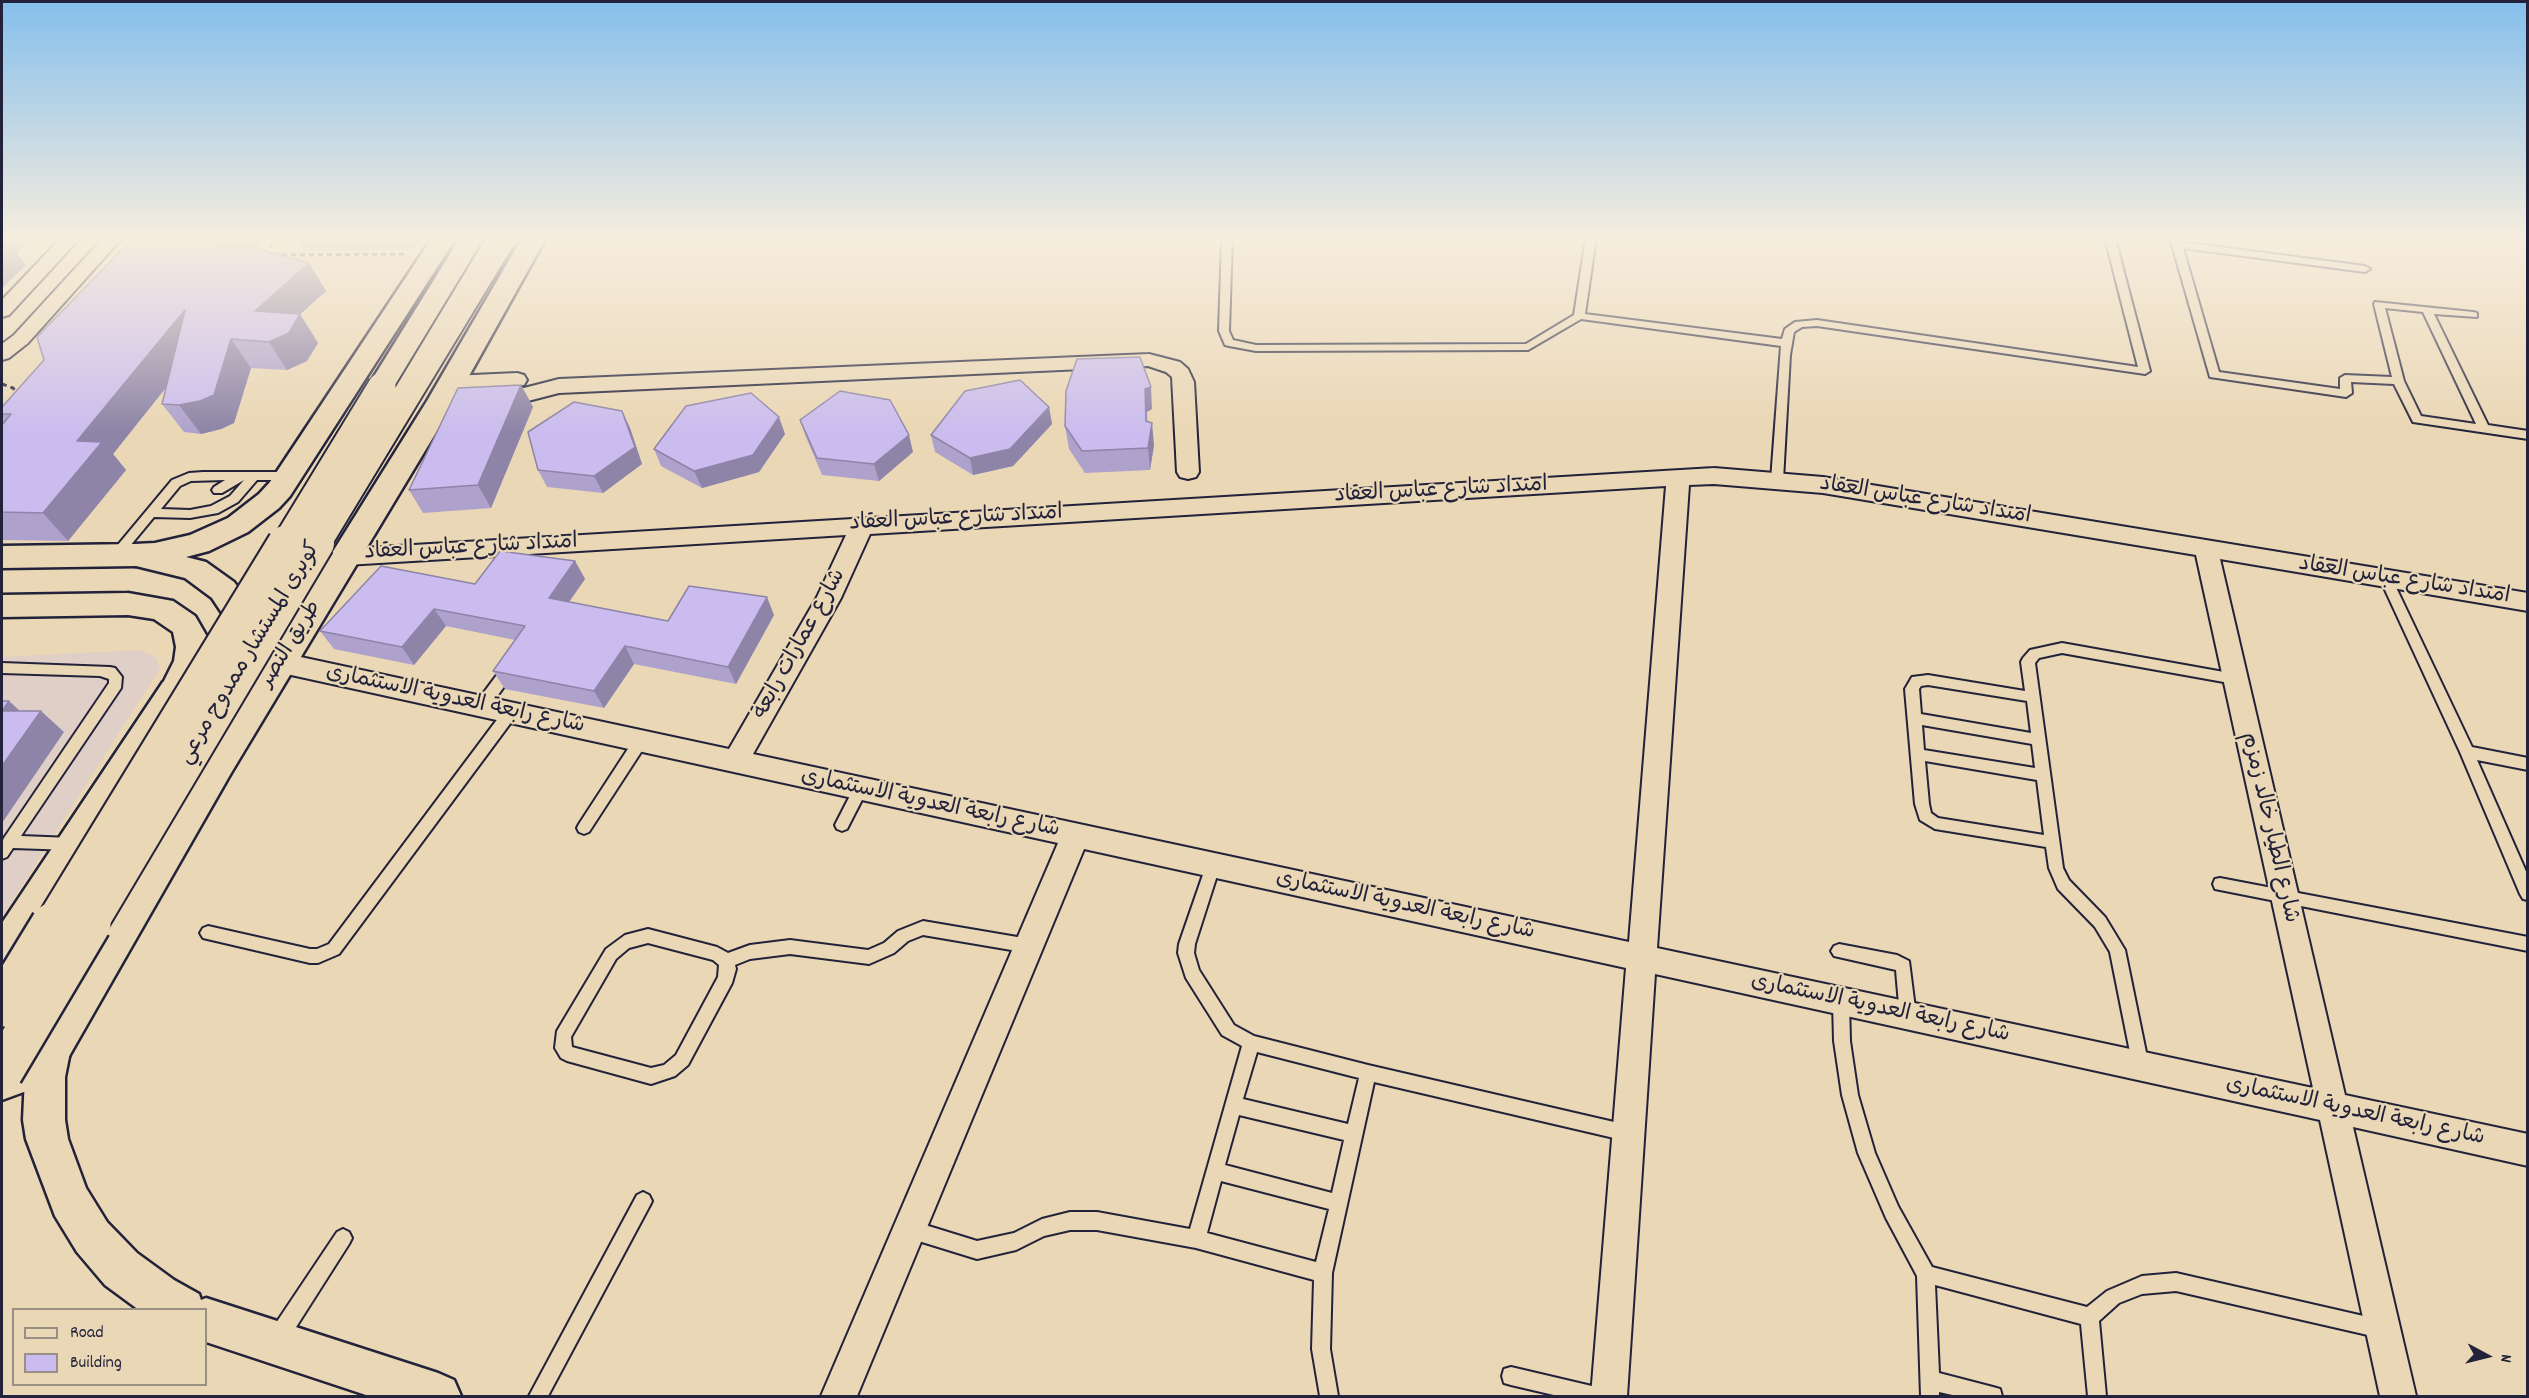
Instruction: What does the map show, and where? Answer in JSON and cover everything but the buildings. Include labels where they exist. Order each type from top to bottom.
[{"type":"main road","points":[[2,558],[126,555],[177,550],[219,535],[255,513],[284,482],[401,303]]},
{"type":"main road","name":"كوبرى المستشار ممدوح مرعي","points":[[2,1006],[432,303]]},
{"type":"main road","name":"كوبرى المستشار ممدوح مرعي","points":[[2,1072],[462,303]]},
{"type":"main road","name":"طريق النصر","points":[[50,1052],[219,763],[399,470],[497,303]]},
{"type":"main road","points":[[284,482],[297,501],[326,504],[359,496],[388,480],[399,470]]},
{"type":"main road","points":[[126,555],[177,563],[210,579],[234,603],[242,619],[247,636],[219,763]]},
{"type":"main road","points":[[2,606],[128,604],[162,609],[184,624],[190,635],[192,647],[190,661],[175,691],[2,954]]},
{"type":"main road","points":[[2,1081],[18,1076],[50,1052]]},
{"type":"main road","points":[[50,1052],[45,1077],[44,1120],[47,1139],[69,1200],[92,1237],[121,1269],[158,1296],[179,1308]]},
{"type":"main road","points":[[207,1320],[438,1396]]},
{"type":"street","points":[[2,354],[21,339],[54,303]]},
{"type":"street","points":[[446,392],[524,395],[558,386],[1149,360],[1173,367],[1184,382],[1188,472]]},
{"type":"street","name":"امتداد شارع عباس العقاد","points":[[346,557],[1714,476],[1823,485],[2528,602]]},
{"type":"street","points":[[1609,1396],[1678,477]]},
{"type":"street","name":"شارع عمارات رابعة","points":[[735,762],[829,598],[862,526]]},
{"type":"street","name":"شارع الطيار خالد زمزم","points":[[2206,549],[2283,897],[2398,1396]]},
{"type":"street","name":"شارع رابعة العدوية الاستثمارى","points":[[282,663],[2528,1150]]},
{"type":"street","points":[[839,1396],[1075,836]]},
{"type":"lane","points":[[1225,303],[1224,331],[1229,342],[1256,348],[1528,347],[1579,316],[1786,344]]},
{"type":"lane","points":[[1579,316],[1581,303]]},
{"type":"lane","points":[[1777,480],[1786,344],[1793,327],[1799,324],[1818,323],[2145,371],[2127,303]]},
{"type":"lane","points":[[2194,303],[2214,375],[2346,393],[2345,378],[2398,381]]},
{"type":"lane","points":[[2473,315],[2379,304],[2398,381],[2417,420],[2528,435]]},
{"type":"lane","points":[[2427,310],[2484,429]]},
{"type":"lane","points":[[126,555],[150,513],[176,483],[189,477],[239,476],[254,476],[284,482]]},
{"type":"lane","points":[[218,489],[239,476]]},
{"type":"lane","points":[[150,513],[202,513],[225,505],[242,492],[254,476]]},
{"type":"lane","points":[[178,513],[192,505]]},
{"type":"lane","points":[[2386,579],[2467,752],[2528,894]]},
{"type":"lane","points":[[2141,1067],[2117,950],[2100,922],[2063,884],[2056,868],[2028,662],[2034,654],[2062,648],[2235,679]]},
{"type":"lane","points":[[481,707],[510,667]]},
{"type":"lane","points":[[2,668],[110,672],[115,677],[116,684],[5,848]]},
{"type":"lane","points":[[2033,697],[1917,681],[1912,688],[1923,811],[1930,820],[1950,827],[2052,842]]},
{"type":"lane","points":[[208,933],[310,956],[318,956],[334,949],[510,713]]},
{"type":"lane","points":[[1914,718],[2039,740]]},
{"type":"lane","points":[[584,828],[640,742]]},
{"type":"lane","points":[[2467,752],[2528,764]]},
{"type":"lane","points":[[1917,754],[2044,775]]},
{"type":"lane","points":[[842,825],[860,790]]},
{"type":"lane","points":[[5,848],[74,844]]},
{"type":"lane","points":[[1213,866],[1187,944],[1188,962],[1228,1030],[1251,1043],[1368,1073],[1628,1133]]},
{"type":"lane","points":[[2220,884],[2528,944]]},
{"type":"lane","points":[[726,961],[750,952],[790,947],[869,957],[889,948],[903,936],[923,928],[1029,946]]},
{"type":"lane","points":[[648,936],[717,954],[726,961],[728,969],[726,978],[682,1060],[669,1071],[651,1076],[573,1056],[563,1048],[565,1031],[611,954],[625,942],[648,936]]},
{"type":"lane","points":[[1839,951],[1899,963],[1903,966],[1908,1016]]},
{"type":"lane","points":[[1841,1002],[1842,1041],[1850,1095],[1867,1153],[1892,1212],[1926,1274],[1930,1388],[1993,1396]]},
{"type":"lane","points":[[1196,1239],[1251,1043]]},
{"type":"lane","points":[[1329,1396],[1321,1349],[1323,1273],[1368,1073]]},
{"type":"lane","points":[[1233,1105],[1354,1134]]},
{"type":"lane","points":[[1215,1171],[1339,1203]]},
{"type":"lane","points":[[538,1396],[643,1201]]},
{"type":"lane","points":[[909,1228],[977,1250],[1016,1241],[1042,1228],[1070,1221],[1097,1221],[1196,1239],[1323,1273]]},
{"type":"lane","points":[[274,1343],[343,1238]]},
{"type":"lane","points":[[1926,1274],[2089,1317]]},
{"type":"lane","points":[[2089,1317],[2113,1297],[2142,1286],[2176,1282],[2383,1329]]},
{"type":"lane","points":[[2089,1317],[2097,1396]]},
{"type":"lane","points":[[1511,1376],[1596,1396]]},
{"type":"path","points":[[2,384],[13,388],[19,396]]},
{"type":"shaded area","points":[[139,650],[155,656],[160,668],[2,917],[2,657]]}]
